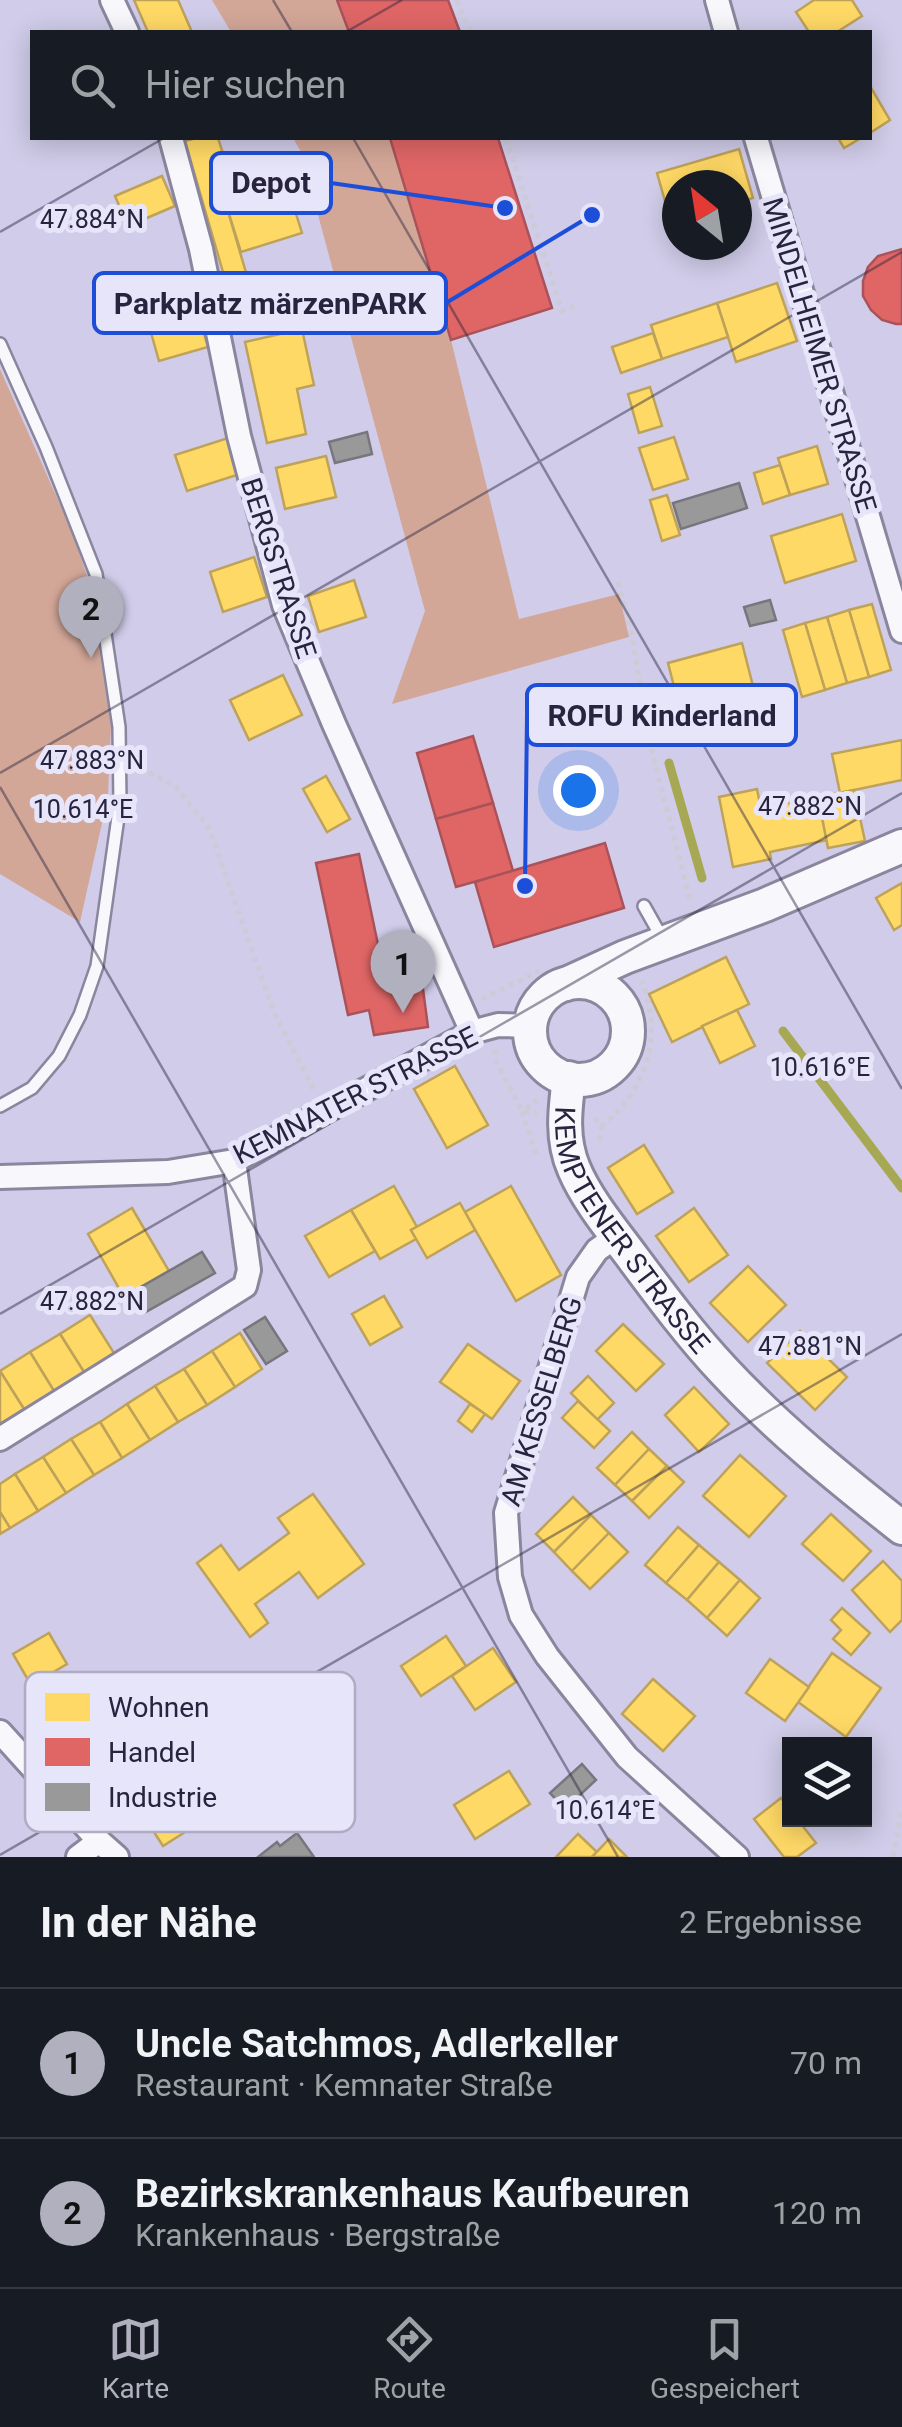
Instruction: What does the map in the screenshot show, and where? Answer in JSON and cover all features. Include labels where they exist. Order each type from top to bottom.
[{"type":"main road","points":[[566,984],[589,983],[605,989],[617,1000],[628,1029],[620,1058],[601,1075],[583,1080],[569,1078],[546,1066],[537,1056],[530,1026],[542,1000],[566,984],[664,942],[765,905],[902,846]]},
{"type":"main road","points":[[617,1000],[625,984],[664,942]]},
{"type":"main road","name":"KEMPTENER STRASSE","points":[[569,1078],[564,1117],[574,1169],[616,1236],[724,1371],[831,1472],[902,1528]]},
{"type":"street","points":[[112,0],[126,30]]},
{"type":"street","points":[[717,0],[725,30]]},
{"type":"street","name":"BERGSTRASSE","points":[[172,140],[201,249],[239,436],[284,605],[472,1032]]},
{"type":"street","name":"MINDELHEIMER STRASSE","points":[[757,140],[902,631]]},
{"type":"street","name":"KEMNATER STRASSE","points":[[0,1178],[168,1172],[234,1161],[472,1032],[498,1024],[530,1026]]},
{"type":"street","points":[[0,1439],[245,1286],[249,1270],[234,1161]]},
{"type":"street","name":"AM KESSELBERG","points":[[616,1236],[587,1262],[572,1294],[506,1513],[510,1577],[521,1615],[547,1656],[627,1758],[737,1857]]},
{"type":"street","points":[[0,1732],[25,1760]]},
{"type":"street","points":[[91,1832],[117,1857]]},
{"type":"street","points":[[78,1857],[99,1841]]},
{"type":"lane","points":[[0,344],[96,574],[120,757],[120,803],[97,966],[80,1015],[58,1056],[32,1088],[0,1106]]},
{"type":"lane","points":[[644,906],[664,942]]},
{"type":"path","points":[[458,0],[469,30]]},
{"type":"path","points":[[507,140],[562,311],[579,304]]},
{"type":"path","points":[[618,582],[632,636],[651,747],[692,909]]},
{"type":"path","points":[[120,757],[175,786],[209,828],[273,1010],[311,1085]]},
{"type":"path","points":[[601,1160],[598,1146],[602,1127]]},
{"type":"path","points":[[893,1857],[902,1808]]},
{"type":"shaded area","points":[[212,0],[337,0],[348,30],[230,30]]},
{"type":"shaded area","points":[[294,140],[391,140],[451,340],[519,619],[619,594],[629,637],[392,704],[425,611],[301,152]]},
{"type":"shaded area","points":[[0,369],[73,534],[88,579],[111,725],[108,796],[80,922],[0,874]]},
{"type":"building: Wohnen","points":[[134,0],[178,0],[191,30],[147,30]]},
{"type":"building: Wohnen","points":[[814,0],[852,0],[862,16],[840,30],[808,30],[796,12]]},
{"type":"building: Wohnen","points":[[872,89],[890,120],[872,132]]},
{"type":"building: Wohnen","points":[[219,140],[237,197],[225,201],[257,310],[236,317],[185,141]]},
{"type":"building: Wohnen","points":[[839,140],[858,140],[844,148]]},
{"type":"building: Wohnen","points":[[739,149],[745,170],[667,170]]},
{"type":"building: Wohnen","points":[[162,176],[175,206],[128,226],[115,196]]},
{"type":"building: Wohnen","points":[[286,182],[302,233],[241,252],[225,201]]},
{"type":"building: Wohnen","points":[[777,283],[797,341],[736,362],[717,303]]},
{"type":"building: Wohnen","points":[[717,303],[728,337],[662,359],[651,325]]},
{"type":"building: Wohnen","points":[[196,308],[208,347],[159,361],[148,322]]},
{"type":"building: Wohnen","points":[[302,329],[314,385],[297,389],[306,434],[267,443],[245,342]]},
{"type":"building: Wohnen","points":[[653,333],[662,359],[621,373],[612,347]]},
{"type":"building: Wohnen","points":[[650,387],[662,426],[639,433],[628,394]]},
{"type":"building: Wohnen","points":[[674,437],[688,479],[653,490],[639,448]]},
{"type":"building: Wohnen","points":[[228,438],[240,474],[187,491],[175,455]]},
{"type":"building: Wohnen","points":[[817,446],[828,484],[790,495],[778,458]]},
{"type":"building: Wohnen","points":[[326,456],[336,497],[285,509],[276,468]]},
{"type":"building: Wohnen","points":[[780,465],[790,495],[763,504],[754,473]]},
{"type":"building: Wohnen","points":[[667,495],[680,535],[662,541],[650,500]]},
{"type":"building: Wohnen","points":[[842,514],[856,561],[785,583],[771,536]]},
{"type":"building: Wohnen","points":[[254,557],[267,597],[223,612],[210,572]]},
{"type":"building: Wohnen","points":[[354,580],[366,617],[319,632],[308,596]]},
{"type":"building: Wohnen","points":[[872,604],[891,670],[869,677],[849,610]]},
{"type":"building: Wohnen","points":[[849,610],[869,677],[847,683],[827,617]]},
{"type":"building: Wohnen","points":[[827,617],[847,683],[825,690],[805,623]]},
{"type":"building: Wohnen","points":[[805,623],[825,690],[802,697],[783,630]]},
{"type":"building: Wohnen","points":[[742,643],[754,690],[680,710],[668,663]]},
{"type":"building: Wohnen","points":[[283,675],[302,715],[249,740],[230,700]]},
{"type":"building: Wohnen","points":[[902,740],[902,780],[840,793],[832,754]]},
{"type":"building: Wohnen","points":[[326,776],[350,819],[327,832],[303,789]]},
{"type":"building: Wohnen","points":[[757,789],[761,809],[818,797],[827,840],[770,852],[771,859],[733,867],[719,797]]},
{"type":"building: Wohnen","points":[[854,790],[865,841],[828,848],[818,797]]},
{"type":"building: Wohnen","points":[[902,883],[902,925],[894,930],[876,898]]},
{"type":"building: Wohnen","points":[[726,957],[749,1004],[672,1042],[649,994]]},
{"type":"building: Wohnen","points":[[737,1010],[755,1046],[720,1063],[702,1026]]},
{"type":"building: Wohnen","points":[[455,1066],[488,1125],[447,1148],[414,1089]]},
{"type":"building: Wohnen","points":[[644,1145],[673,1192],[637,1214],[608,1168]]},
{"type":"building: Wohnen","points":[[394,1186],[417,1227],[411,1230],[416,1239],[380,1259],[351,1210]]},
{"type":"building: Wohnen","points":[[511,1186],[561,1275],[516,1301],[465,1212]]},
{"type":"building: Wohnen","points":[[460,1203],[475,1230],[427,1258],[411,1230]]},
{"type":"building: Wohnen","points":[[132,1208],[169,1271],[124,1297],[88,1234]]},
{"type":"building: Wohnen","points":[[694,1208],[728,1255],[689,1282],[656,1236]]},
{"type":"building: Wohnen","points":[[351,1210],[375,1251],[329,1277],[305,1236]]},
{"type":"building: Wohnen","points":[[748,1266],[786,1305],[748,1342],[710,1303]]},
{"type":"building: Wohnen","points":[[384,1296],[402,1327],[370,1345],[352,1314]]},
{"type":"building: Wohnen","points":[[90,1315],[114,1353],[84,1372],[60,1334]]},
{"type":"building: Wohnen","points":[[623,1324],[664,1364],[636,1391],[596,1351]]},
{"type":"building: Wohnen","points":[[800,1331],[847,1377],[815,1410],[767,1363]]},
{"type":"building: Wohnen","points":[[240,1333],[262,1369],[235,1387],[212,1351]]},
{"type":"building: Wohnen","points":[[60,1334],[84,1372],[54,1391],[30,1352]]},
{"type":"building: Wohnen","points":[[468,1344],[520,1381],[492,1419],[440,1382]]},
{"type":"building: Wohnen","points":[[212,1351],[235,1387],[207,1405],[184,1369]]},
{"type":"building: Wohnen","points":[[30,1352],[54,1391],[24,1409],[0,1371]]},
{"type":"building: Wohnen","points":[[184,1369],[207,1405],[178,1422],[155,1386]]},
{"type":"building: Wohnen","points":[[0,1371],[24,1409],[0,1424]]},
{"type":"building: Wohnen","points":[[588,1376],[614,1403],[597,1420],[571,1393]]},
{"type":"building: Wohnen","points":[[155,1386],[178,1422],[150,1440],[127,1404]]},
{"type":"building: Wohnen","points":[[694,1387],[729,1424],[699,1452],[665,1415]]},
{"type":"building: Wohnen","points":[[578,1401],[610,1431],[594,1448],[562,1418]]},
{"type":"building: Wohnen","points":[[127,1404],[150,1440],[122,1458],[100,1422]]},
{"type":"building: Wohnen","points":[[470,1404],[485,1414],[472,1432],[458,1421]]},
{"type":"building: Wohnen","points":[[100,1422],[122,1458],[94,1475],[71,1439]]},
{"type":"building: Wohnen","points":[[632,1432],[649,1449],[615,1485],[597,1468]]},
{"type":"building: Wohnen","points":[[71,1439],[94,1475],[66,1493],[43,1457]]},
{"type":"building: Wohnen","points":[[649,1449],[667,1466],[632,1501],[615,1485]]},
{"type":"building: Wohnen","points":[[740,1455],[786,1496],[749,1537],[703,1496]]},
{"type":"building: Wohnen","points":[[43,1457],[66,1493],[38,1511],[15,1474]]},
{"type":"building: Wohnen","points":[[667,1466],[684,1482],[649,1518],[632,1501]]},
{"type":"building: Wohnen","points":[[15,1474],[38,1511],[10,1528],[0,1512],[0,1484]]},
{"type":"building: Wohnen","points":[[313,1494],[364,1564],[318,1598],[299,1572],[255,1604],[268,1623],[250,1637],[197,1563],[221,1545],[239,1570],[289,1533],[278,1518]]},
{"type":"building: Wohnen","points":[[573,1497],[591,1515],[554,1552],[536,1534]]},
{"type":"building: Wohnen","points":[[0,1512],[10,1528],[0,1534]]},
{"type":"building: Wohnen","points":[[831,1514],[871,1551],[843,1581],[802,1544]]},
{"type":"building: Wohnen","points":[[591,1515],[609,1533],[572,1571],[554,1552]]},
{"type":"building: Wohnen","points":[[678,1527],[699,1545],[666,1583],[645,1565]]},
{"type":"building: Wohnen","points":[[609,1533],[628,1552],[590,1589],[572,1571]]},
{"type":"building: Wohnen","points":[[699,1545],[719,1562],[687,1600],[666,1583]]},
{"type":"building: Wohnen","points":[[883,1561],[902,1581],[902,1620],[890,1632],[852,1590]]},
{"type":"building: Wohnen","points":[[719,1562],[740,1580],[707,1618],[687,1600]]},
{"type":"building: Wohnen","points":[[740,1580],[760,1598],[727,1636],[707,1618]]},
{"type":"building: Wohnen","points":[[842,1608],[870,1633],[851,1655],[833,1639],[841,1630],[831,1620]]},
{"type":"building: Wohnen","points":[[49,1633],[67,1664],[53,1672],[25,1675],[13,1654]]},
{"type":"building: Wohnen","points":[[446,1636],[466,1666],[421,1696],[401,1666]]},
{"type":"building: Wohnen","points":[[493,1648],[516,1682],[475,1710],[452,1676]]},
{"type":"building: Wohnen","points":[[832,1653],[881,1688],[846,1737],[798,1702]]},
{"type":"building: Wohnen","points":[[770,1659],[809,1687],[785,1721],[746,1693]]},
{"type":"building: Wohnen","points":[[653,1679],[695,1716],[663,1751],[622,1714]]},
{"type":"building: Wohnen","points":[[509,1771],[530,1804],[475,1839],[454,1805]]},
{"type":"building: Wohnen","points":[[781,1798],[782,1827],[803,1827],[816,1843],[797,1857],[784,1857],[754,1819]]},
{"type":"building: Wohnen","points":[[154,1832],[185,1832],[163,1846]]},
{"type":"building: Wohnen","points":[[578,1834],[597,1852],[592,1857],[556,1857]]},
{"type":"building: Wohnen","points":[[609,1839],[627,1857],[592,1857]]},
{"type":"building: Handel","points":[[337,0],[448,0],[459,30],[348,30]]},
{"type":"building: Handel","points":[[391,140],[499,140],[552,308],[451,340]]},
{"type":"building: Handel","points":[[902,249],[902,324],[896,324],[882,320],[871,310],[863,296],[863,281],[878,256]]},
{"type":"building: Handel","points":[[473,736],[493,803],[436,819],[417,753]]},
{"type":"building: Handel","points":[[493,803],[513,871],[456,887],[436,819]]},
{"type":"building: Handel","points":[[605,843],[624,908],[494,947],[475,882]]},
{"type":"building: Handel","points":[[359,854],[385,978],[421,974],[428,1027],[374,1035],[369,1010],[348,1015],[316,863]]},
{"type":"building: Industrie","points":[[367,432],[372,454],[335,463],[329,442]]},
{"type":"building: Industrie","points":[[739,483],[747,508],[681,529],[673,503]]},
{"type":"building: Industrie","points":[[770,600],[776,620],[750,626],[744,607]]},
{"type":"building: Industrie","points":[[202,1252],[215,1273],[144,1313],[132,1292]]},
{"type":"building: Industrie","points":[[265,1317],[287,1351],[266,1364],[244,1330]]},
{"type":"building: Industrie","points":[[582,1764],[596,1780],[565,1809],[550,1793]]},
{"type":"building: Industrie","points":[[297,1833],[314,1857],[258,1857],[277,1842],[280,1846]]},
{"type":"waterway","points":[[669,763],[702,878]]},
{"type":"waterway","points":[[783,1031],[902,1188]]},
{"type":"place","name":"Depot","points":[[505,208]]},
{"type":"place","name":"Parkplatz märzenPARK","points":[[592,215]]},
{"type":"place","name":"Bezirkskrankenhaus Kaufbeuren","points":[[91,658]]},
{"type":"place","name":"ROFU Kinderland","points":[[525,886]]},
{"type":"place","name":"Uncle Satchmos, Adlerkeller","points":[[403,1013]]}]
